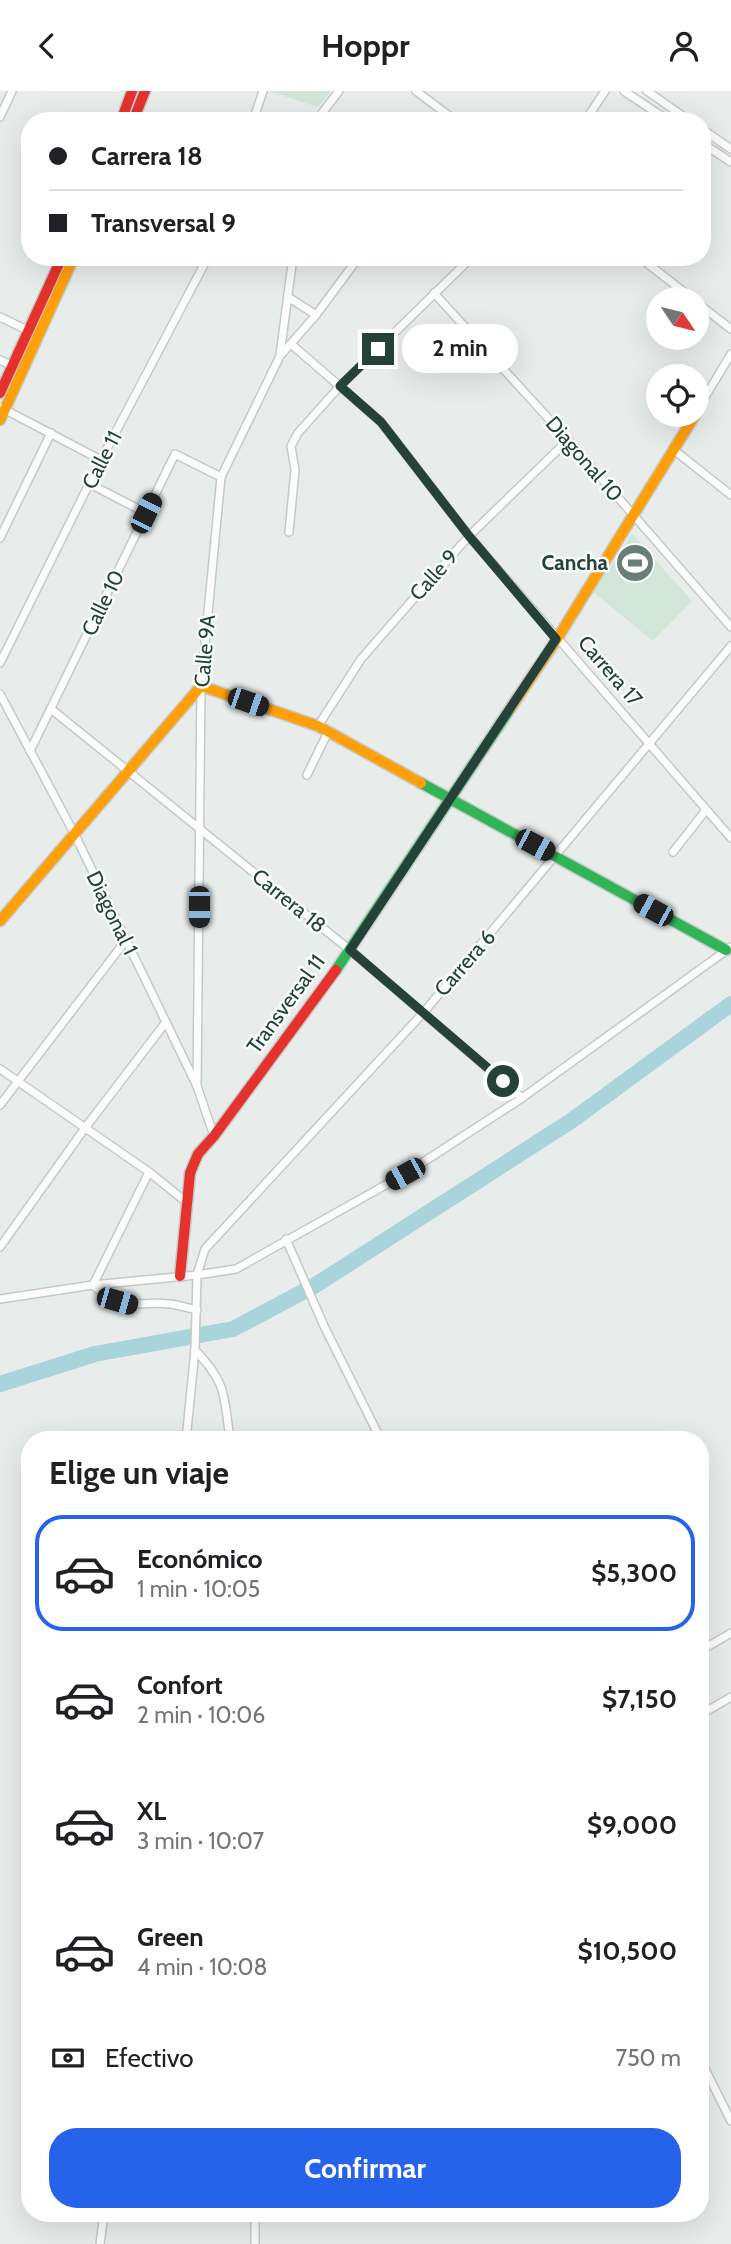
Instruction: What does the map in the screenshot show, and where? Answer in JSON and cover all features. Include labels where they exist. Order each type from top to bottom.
[{"type":"street","points":[[0,117],[12,91]]},
{"type":"street","points":[[124,112],[132,91]]},
{"type":"street","points":[[137,112],[145,91]]},
{"type":"street","points":[[256,112],[263,91]]},
{"type":"street","points":[[323,112],[339,91]]},
{"type":"street","points":[[416,91],[444,112]]},
{"type":"street","points":[[591,112],[605,91]]},
{"type":"street","points":[[624,91],[656,112]]},
{"type":"street","points":[[647,91],[677,112]]},
{"type":"street","points":[[711,135],[731,149]]},
{"type":"street","points":[[711,149],[731,162]]},
{"type":"street","points":[[0,420],[2,408],[47,304],[59,266]]},
{"type":"street","points":[[0,393],[29,331],[69,266]]},
{"type":"street","name":"Calle 11","points":[[0,663],[101,460],[203,266]]},
{"type":"street","points":[[280,356],[292,266]]},
{"type":"street","name":"Calle 9A","points":[[197,1086],[201,686],[221,477],[280,356],[316,315],[352,266]]},
{"type":"street","points":[[289,532],[295,470],[295,458],[290,446],[298,433],[340,386],[462,266]]},
{"type":"street","points":[[650,266],[677,287]]},
{"type":"street","name":"Diagonal 10","points":[[434,293],[568,440],[731,627]]},
{"type":"street","points":[[288,297],[316,315]]},
{"type":"street","points":[[709,312],[731,329]]},
{"type":"street","points":[[0,317],[29,331]]},
{"type":"street","name":"Carrera 17","points":[[291,344],[381,422],[469,536],[731,838]]},
{"type":"street","name":"Transversal 11","points":[[709,391],[731,354]]},
{"type":"street","points":[[0,360],[12,366]]},
{"type":"street","points":[[2,408],[101,460]]},
{"type":"street","name":"Transversal 11","points":[[180,1276],[190,1173],[198,1154],[350,950],[556,639],[688,427]]},
{"type":"street","points":[[0,538],[51,433]]},
{"type":"street","name":"Calle 9","points":[[307,775],[323,729],[361,659],[469,536],[568,440]]},
{"type":"street","points":[[674,450],[731,495]]},
{"type":"street","name":"Calle 10","points":[[30,751],[175,454],[221,477]]},
{"type":"street","points":[[90,484],[146,513]]},
{"type":"street","name":"Carrera 6","points":[[197,1275],[205,1249],[424,1012],[731,646]]},
{"type":"street","points":[[0,921],[201,686],[323,729],[728,948],[522,1098],[405,1174],[285,1239],[236,1269],[93,1285],[0,1299]]},
{"type":"street","name":"Diagonal 1","points":[[0,694],[75,835],[166,1021],[197,1086],[214,1136]]},
{"type":"street","name":"Carrera 18","points":[[51,709],[350,950],[522,1098]]},
{"type":"street","points":[[673,852],[706,810]]},
{"type":"street","points":[[0,1105],[126,940]]},
{"type":"street","points":[[0,1247],[166,1021]]},
{"type":"street","points":[[0,1069],[149,1171],[186,1201]]},
{"type":"street","points":[[93,1285],[149,1171]]},
{"type":"street","points":[[285,1239],[324,1326],[377,1431]]},
{"type":"street","points":[[187,1431],[195,1350],[197,1275]]},
{"type":"street","points":[[93,1285],[117,1301],[131,1305],[170,1304],[197,1310]]},
{"type":"street","points":[[195,1350],[211,1367],[223,1388],[229,1431]]},
{"type":"street","points":[[709,1646],[731,1633]]},
{"type":"street","points":[[709,1710],[731,1697]]},
{"type":"street","points":[[709,2077],[731,2120]]},
{"type":"street","points":[[100,2244],[103,2222]]},
{"type":"street","points":[[255,2222],[255,2244]]},
{"type":"green space","points":[[268,91],[331,91],[318,107]]},
{"type":"green space","name":"Cancha","points":[[632,534],[692,601],[653,641],[593,592]]},
{"type":"waterway","points":[[0,1384],[95,1354],[233,1329],[314,1286],[571,1121],[731,1004]]},
{"type":"traffic: fast","points":[[336,970],[510,709]]},
{"type":"traffic: fast","points":[[421,783],[726,950]]},
{"type":"traffic: slow","points":[[0,420],[70,266]]},
{"type":"traffic: slow","points":[[510,709],[557,639],[688,427]]},
{"type":"traffic: slow","points":[[0,921],[201,686],[318,726],[421,783]]},
{"type":"traffic: jam","points":[[124,112],[132,91]]},
{"type":"traffic: jam","points":[[137,112],[145,91]]},
{"type":"traffic: jam","points":[[0,393],[58,266]]},
{"type":"traffic: jam","points":[[180,1276],[190,1173],[198,1154],[336,970]]},
{"type":"place","name":"Cancha","points":[[635,563]]},
{"type":"route","points":[[378,349],[340,386],[381,422],[469,536],[556,639],[350,950],[503,1081]]}]
